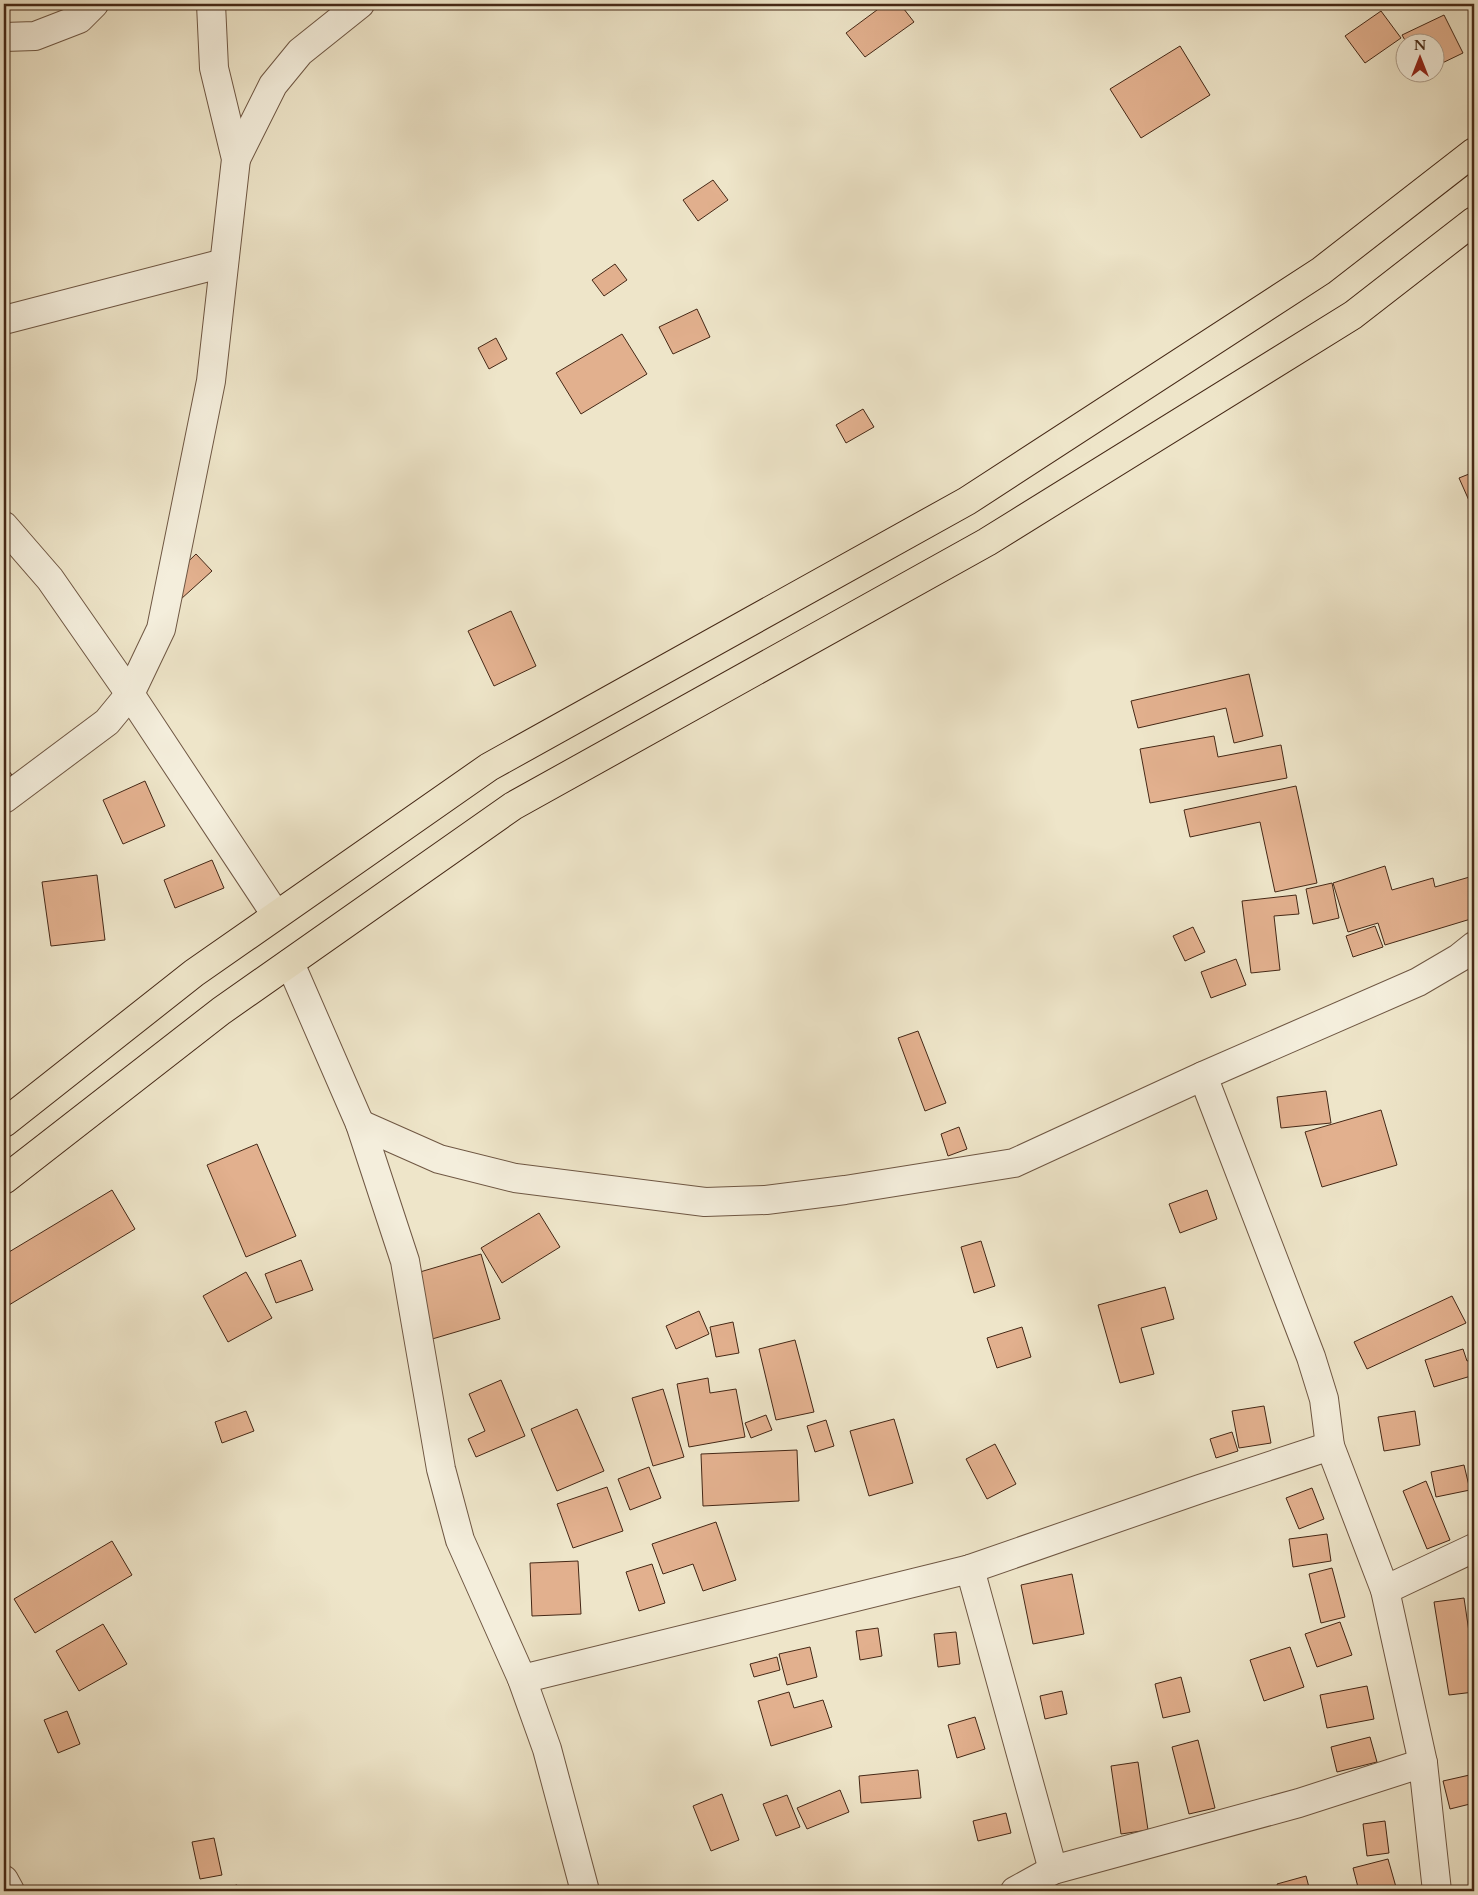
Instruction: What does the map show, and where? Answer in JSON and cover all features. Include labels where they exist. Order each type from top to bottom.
[{"type":"main road","points":[[4,1123],[194,973],[489,767],[966,501],[1322,271],[1474,152]]},
{"type":"main road","points":[[4,1180],[221,1011],[513,806],[987,542],[1353,315],[1474,220]]},
{"type":"street","points":[[4,37],[35,36],[79,19],[94,4]]},
{"type":"street","points":[[212,4],[214,68],[236,160]]},
{"type":"street","points":[[4,799],[107,722],[130,694],[161,629],[211,381],[236,160],[273,85],[300,52],[360,4]]},
{"type":"street","points":[[4,320],[224,263]]},
{"type":"street","points":[[4,526],[50,579],[130,694],[276,915]]},
{"type":"street","points":[[360,1124],[439,1159],[515,1178],[705,1202],[766,1200],[845,1190],[1014,1163],[1203,1076],[1418,982],[1459,958],[1474,946]]},
{"type":"street","points":[[290,963],[360,1124],[405,1261],[441,1469],[460,1540],[522,1679],[547,1749],[584,1891]]},
{"type":"street","points":[[1203,1076],[1311,1357],[1324,1399],[1330,1446],[1385,1590],[1422,1763],[1437,1891]]},
{"type":"street","points":[[522,1679],[970,1569],[1172,1498],[1330,1446]]},
{"type":"street","points":[[1385,1590],[1474,1548]]},
{"type":"street","points":[[970,1569],[1053,1870]]},
{"type":"street","points":[[1015,1891],[1053,1870],[1299,1803],[1422,1763]]},
{"type":"street","points":[[4,1880],[10,1891]]},
{"type":"building","points":[[885,4],[900,4],[914,22],[865,57],[846,33]]},
{"type":"building","points":[[1381,11],[1397,32],[1396,41],[1365,63],[1345,36]]},
{"type":"building","points":[[1444,15],[1463,53],[1446,61],[1446,32],[1408,32]]},
{"type":"building","points":[[1180,46],[1210,95],[1141,138],[1110,89]]},
{"type":"building","points":[[713,180],[728,200],[698,221],[683,200]]},
{"type":"building","points":[[615,264],[627,280],[604,296],[592,280]]},
{"type":"building","points":[[697,309],[710,337],[673,354],[659,327]]},
{"type":"building","points":[[622,334],[647,374],[581,414],[556,373]]},
{"type":"building","points":[[496,338],[507,359],[489,369],[478,348]]},
{"type":"building","points":[[863,409],[874,427],[846,443],[836,425]]},
{"type":"building","points":[[1474,472],[1474,503],[1471,505],[1459,478]]},
{"type":"building","points":[[196,554],[212,571],[181,599],[166,583]]},
{"type":"building","points":[[511,611],[536,666],[494,686],[468,631]]},
{"type":"building","points":[[1249,674],[1263,736],[1234,743],[1226,708],[1138,728],[1131,701]]},
{"type":"building","points":[[1214,736],[1218,757],[1281,745],[1287,778],[1150,803],[1140,749]]},
{"type":"building","points":[[4,765],[12,775],[4,781]]},
{"type":"building","points":[[145,781],[165,826],[123,844],[103,800]]},
{"type":"building","points":[[1296,786],[1317,883],[1275,892],[1260,822],[1190,837],[1184,810]]},
{"type":"building","points":[[212,860],[224,888],[175,908],[164,880]]},
{"type":"building","points":[[1385,866],[1392,890],[1433,878],[1435,887],[1473,876],[1474,918],[1385,945],[1378,923],[1348,932],[1333,883]]},
{"type":"building","points":[[97,875],[105,940],[51,946],[42,882]]},
{"type":"building","points":[[1332,883],[1339,918],[1313,924],[1306,889]]},
{"type":"building","points":[[1296,895],[1299,914],[1274,916],[1280,970],[1251,973],[1242,901]]},
{"type":"building","points":[[1375,926],[1383,947],[1353,957],[1346,936]]},
{"type":"building","points":[[1193,927],[1205,952],[1185,961],[1173,936]]},
{"type":"building","points":[[1236,959],[1246,985],[1211,998],[1201,972]]},
{"type":"building","points":[[918,1031],[946,1103],[925,1111],[898,1038]]},
{"type":"building","points":[[1326,1091],[1331,1123],[1281,1128],[1277,1097]]},
{"type":"building","points":[[1381,1110],[1397,1165],[1322,1187],[1305,1132]]},
{"type":"building","points":[[959,1127],[967,1149],[948,1156],[941,1134]]},
{"type":"building","points":[[257,1144],[296,1236],[246,1257],[207,1165]]},
{"type":"building","points":[[112,1190],[135,1229],[4,1308],[4,1255]]},
{"type":"building","points":[[1207,1190],[1217,1219],[1180,1233],[1169,1204]]},
{"type":"building","points":[[539,1213],[560,1247],[502,1283],[481,1248]]},
{"type":"building","points":[[981,1241],[995,1286],[974,1293],[961,1247]]},
{"type":"building","points":[[481,1254],[500,1319],[422,1342],[403,1277]]},
{"type":"building","points":[[301,1260],[313,1290],[276,1303],[265,1274]]},
{"type":"building","points":[[246,1272],[272,1318],[228,1342],[203,1296]]},
{"type":"building","points":[[1165,1287],[1174,1319],[1141,1328],[1154,1374],[1120,1383],[1098,1305]]},
{"type":"building","points":[[1452,1296],[1466,1323],[1367,1369],[1354,1342]]},
{"type":"building","points":[[699,1311],[709,1334],[676,1349],[666,1326]]},
{"type":"building","points":[[733,1322],[739,1353],[716,1357],[710,1327]]},
{"type":"building","points":[[1022,1327],[1031,1357],[997,1368],[987,1338]]},
{"type":"building","points":[[795,1340],[814,1412],[776,1420],[759,1349]]},
{"type":"building","points":[[1463,1349],[1467,1361],[1474,1359],[1474,1387],[1471,1376],[1434,1387],[1425,1360]]},
{"type":"building","points":[[708,1378],[710,1393],[736,1389],[745,1437],[689,1447],[677,1384]]},
{"type":"building","points":[[501,1380],[525,1436],[476,1457],[468,1439],[485,1431],[469,1394]]},
{"type":"building","points":[[663,1389],[684,1457],[653,1466],[632,1398]]},
{"type":"building","points":[[1264,1406],[1271,1443],[1239,1448],[1232,1411]]},
{"type":"building","points":[[577,1409],[604,1471],[557,1491],[531,1429]]},
{"type":"building","points":[[246,1411],[254,1431],[222,1443],[215,1422]]},
{"type":"building","points":[[1415,1411],[1420,1445],[1384,1451],[1378,1417]]},
{"type":"building","points":[[766,1415],[772,1430],[751,1438],[745,1423]]},
{"type":"building","points":[[894,1419],[913,1483],[869,1496],[850,1431]]},
{"type":"building","points":[[826,1420],[834,1446],[815,1452],[807,1426]]},
{"type":"building","points":[[1232,1432],[1238,1451],[1216,1458],[1210,1439]]},
{"type":"building","points":[[995,1444],[1016,1484],[987,1499],[966,1459]]},
{"type":"building","points":[[797,1450],[799,1501],[703,1506],[701,1454]]},
{"type":"building","points":[[1464,1465],[1470,1490],[1436,1497],[1431,1472]]},
{"type":"building","points":[[649,1467],[661,1498],[630,1510],[618,1479]]},
{"type":"building","points":[[1426,1481],[1450,1540],[1427,1549],[1403,1491]]},
{"type":"building","points":[[607,1487],[623,1531],[573,1548],[557,1504]]},
{"type":"building","points":[[1312,1488],[1324,1519],[1299,1529],[1286,1498]]},
{"type":"building","points":[[716,1522],[736,1580],[703,1591],[693,1564],[663,1574],[652,1544]]},
{"type":"building","points":[[1327,1534],[1331,1561],[1293,1567],[1289,1539]]},
{"type":"building","points":[[112,1541],[132,1575],[35,1633],[14,1599]]},
{"type":"building","points":[[578,1561],[581,1614],[532,1616],[530,1563]]},
{"type":"building","points":[[652,1564],[665,1603],[639,1611],[626,1572]]},
{"type":"building","points":[[1332,1568],[1345,1617],[1321,1623],[1309,1574]]},
{"type":"building","points":[[1072,1574],[1084,1634],[1033,1644],[1021,1585]]},
{"type":"building","points":[[1464,1598],[1474,1666],[1474,1692],[1449,1695],[1434,1602]]},
{"type":"building","points":[[1340,1622],[1352,1655],[1317,1667],[1305,1634]]},
{"type":"building","points":[[103,1624],[127,1664],[79,1691],[56,1651]]},
{"type":"building","points":[[878,1628],[882,1656],[860,1660],[856,1631]]},
{"type":"building","points":[[956,1632],[960,1664],[938,1667],[934,1634]]},
{"type":"building","points":[[810,1647],[817,1677],[787,1685],[779,1654]]},
{"type":"building","points":[[1290,1647],[1304,1687],[1264,1701],[1250,1660]]},
{"type":"building","points":[[777,1657],[780,1670],[754,1677],[750,1664]]},
{"type":"building","points":[[1181,1677],[1190,1712],[1163,1718],[1155,1684]]},
{"type":"building","points":[[1367,1686],[1374,1719],[1327,1728],[1320,1695]]},
{"type":"building","points":[[1062,1691],[1067,1714],[1045,1719],[1040,1696]]},
{"type":"building","points":[[789,1692],[794,1708],[823,1700],[832,1727],[771,1746],[758,1701]]},
{"type":"building","points":[[67,1711],[80,1744],[58,1753],[44,1720]]},
{"type":"building","points":[[975,1717],[985,1749],[957,1758],[948,1725]]},
{"type":"building","points":[[1370,1737],[1377,1762],[1337,1772],[1331,1747]]},
{"type":"building","points":[[1198,1740],[1215,1808],[1189,1814],[1172,1747]]},
{"type":"building","points":[[1138,1762],[1148,1830],[1121,1834],[1111,1766]]},
{"type":"building","points":[[918,1770],[921,1798],[861,1803],[859,1776]]},
{"type":"building","points":[[1474,1774],[1474,1803],[1450,1809],[1443,1781]]},
{"type":"building","points":[[840,1790],[849,1812],[807,1829],[797,1808]]},
{"type":"building","points":[[722,1794],[739,1840],[711,1851],[693,1806]]},
{"type":"building","points":[[787,1795],[800,1827],[776,1836],[763,1804]]},
{"type":"building","points":[[1006,1813],[1011,1833],[978,1841],[973,1821]]},
{"type":"building","points":[[1385,1821],[1389,1853],[1367,1856],[1363,1824]]},
{"type":"building","points":[[214,1838],[222,1875],[200,1879],[192,1842]]},
{"type":"building","points":[[1388,1859],[1396,1887],[1380,1891],[1359,1891],[1353,1868]]},
{"type":"building","points":[[1306,1876],[1310,1891],[1279,1891],[1277,1884]]},
{"type":"building","points":[[237,1885],[238,1891],[211,1891]]}]
